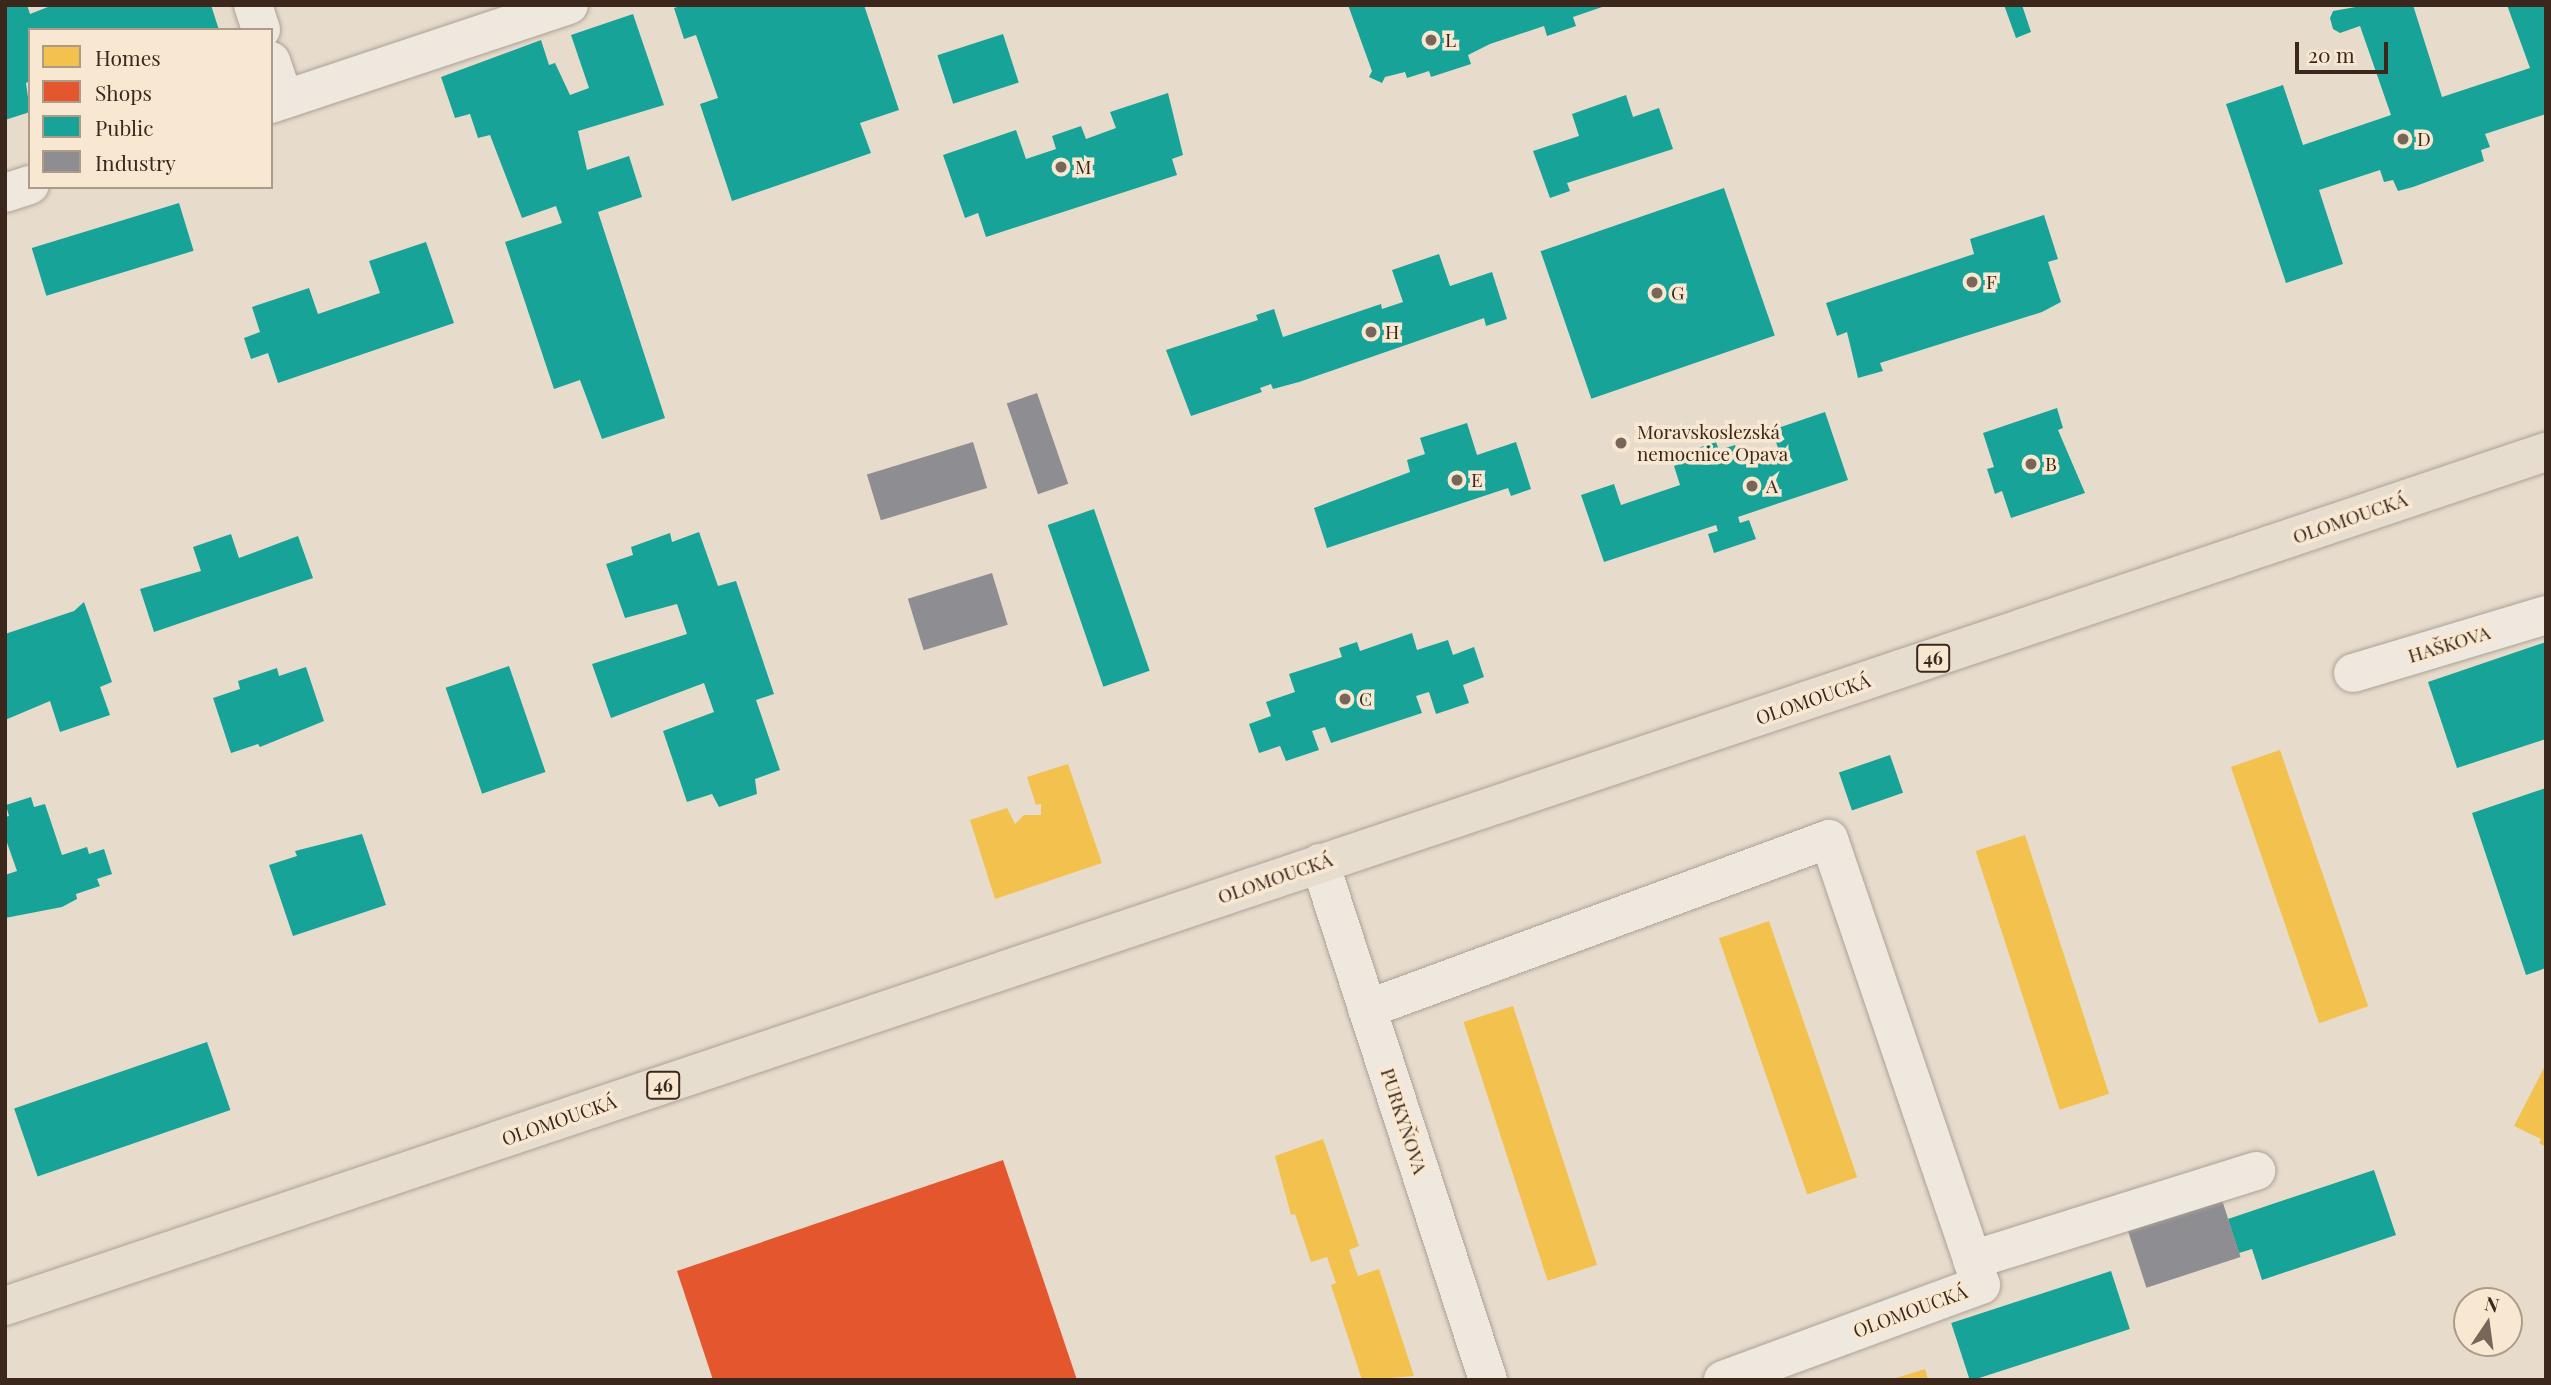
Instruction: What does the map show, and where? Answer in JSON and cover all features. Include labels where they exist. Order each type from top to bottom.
[{"type":"main road","name":"OLOMOUCKÁ","points":[[5,1306],[2546,452]]},
{"type":"street","points":[[253,5],[260,28]]},
{"type":"street","points":[[273,73],[278,102],[569,5]]},
{"type":"street","points":[[5,193],[28,186]]},
{"type":"street","name":"HAŠKOVA","points":[[2353,673],[2546,615]]},
{"type":"street","name":"OLOMOUCKÁ","points":[[1367,1009],[1829,839],[1981,1285],[1723,1380]]},
{"type":"street","name":"PURKYŇOVA","points":[[1320,863],[1488,1380]]},
{"type":"street","points":[[1972,1260],[2256,1171]]},
{"type":"building: Homes","points":[[2280,750],[2368,1006],[2319,1023],[2231,767]]},
{"type":"building: Homes","points":[[1068,764],[1102,863],[995,899],[970,820],[1007,808],[1015,824],[1024,815],[1041,815],[1041,804],[1036,805],[1027,777]]},
{"type":"building: Homes","points":[[2025,835],[2109,1094],[2060,1110],[1976,851]]},
{"type":"building: Homes","points":[[1769,921],[1857,1177],[1807,1194],[1719,938]]},
{"type":"building: Homes","points":[[1513,1006],[1597,1265],[1548,1281],[1464,1022]]},
{"type":"building: Homes","points":[[2546,1064],[2546,1147],[2539,1143],[2541,1139],[2514,1126]]},
{"type":"building: Homes","points":[[1323,1139],[1359,1246],[1349,1250],[1358,1276],[1379,1269],[1414,1376],[1362,1380],[1331,1285],[1336,1283],[1327,1257],[1311,1262],[1295,1214],[1291,1215],[1275,1156]]},
{"type":"building: Homes","points":[[1925,1369],[1928,1380],[1893,1380],[1893,1379]]},
{"type":"building: Shops","points":[[1003,1160],[1077,1380],[713,1380],[677,1271]]},
{"type":"building: Public","points":[[5,5],[27,5],[30,14],[53,5],[211,5],[218,28],[28,28],[28,113],[5,120]]},
{"type":"building: Public","points":[[683,5],[864,5],[899,110],[860,123],[871,153],[732,201],[700,104],[718,98],[696,35],[684,39],[674,8]]},
{"type":"building: Public","name":"L","points":[[1348,5],[1605,6],[1573,17],[1576,26],[1547,36],[1544,26],[1490,44],[1468,55],[1471,64],[1431,77],[1429,71],[1407,78],[1405,72],[1385,77],[1382,83],[1369,77],[1372,71]]},
{"type":"building: Public","points":[[2004,5],[2022,5],[2031,32],[2016,38]]},
{"type":"building: Public","name":"D","points":[[2367,5],[2413,5],[2442,97],[2530,68],[2507,5],[2546,5],[2546,114],[2485,134],[2490,147],[2481,150],[2484,161],[2413,187],[2398,191],[2393,180],[2384,182],[2380,170],[2319,190],[2343,264],[2286,283],[2226,104],[2283,85],[2303,145],[2391,115],[2360,26],[2340,33],[2333,29],[2330,18],[2333,11]]},
{"type":"building: Public","points":[[633,14],[664,105],[578,131],[587,170],[629,156],[642,197],[598,212],[665,418],[602,439],[580,380],[554,389],[505,242],[562,223],[556,206],[522,218],[490,135],[478,138],[470,114],[455,118],[441,77],[541,40],[549,65],[555,63],[570,95],[589,88],[571,35]]},
{"type":"building: Public","points":[[1003,34],[1019,83],[953,104],[937,55]]},
{"type":"building: Public","name":"M","points":[[1168,93],[1183,155],[1172,159],[1177,175],[986,237],[978,213],[965,218],[943,155],[1016,130],[1026,159],[1056,149],[1052,136],[1081,126],[1086,139],[1116,128],[1110,112]]},
{"type":"building: Public","points":[[1626,95],[1633,117],[1659,108],[1673,149],[1567,183],[1570,191],[1550,198],[1533,151],[1579,136],[1572,114]]},
{"type":"building: Public","name":"G","points":[[1724,188],[1775,336],[1591,399],[1541,251]]},
{"type":"building: Public","points":[[179,203],[194,251],[46,296],[32,248]]},
{"type":"building: Public","name":"F","points":[[2044,215],[2058,259],[2048,262],[2061,302],[2042,312],[1880,363],[1883,371],[1858,378],[1847,332],[1837,336],[1826,303],[1974,254],[1970,239]]},
{"type":"building: Public","points":[[426,242],[454,323],[278,383],[268,353],[251,359],[244,338],[260,332],[252,307],[309,288],[318,314],[380,293],[369,261]]},
{"type":"building: Public","name":"H","points":[[1439,254],[1450,286],[1492,272],[1507,319],[1486,326],[1484,318],[1299,382],[1273,389],[1271,384],[1260,388],[1262,392],[1191,416],[1166,350],[1258,320],[1256,315],[1274,309],[1283,337],[1381,304],[1382,309],[1403,302],[1392,270]]},
{"type":"building: Public","name":"B","points":[[2057,408],[2063,428],[2058,430],[2085,493],[2011,518],[2002,491],[1995,494],[1987,469],[1994,467],[1983,433]]},
{"type":"building: Public","name":"A","points":[[1825,412],[1848,480],[1738,517],[1740,523],[1749,520],[1756,539],[1714,553],[1708,534],[1718,531],[1716,525],[1604,562],[1581,495],[1614,484],[1621,505],[1680,485],[1674,466],[1689,460],[1686,452],[1716,442],[1719,450],[1735,445],[1741,464],[1779,451],[1772,430]]},
{"type":"building: Public","name":"E","points":[[1467,423],[1477,455],[1516,442],[1531,489],[1511,496],[1508,488],[1327,548],[1314,508],[1410,472],[1407,460],[1425,454],[1420,438]]},
{"type":"building: Public","points":[[1094,509],[1150,671],[1103,687],[1048,525]]},
{"type":"building: Public","points":[[699,532],[718,586],[736,581],[774,694],[756,700],[780,770],[755,779],[757,794],[719,807],[712,794],[687,802],[663,731],[714,712],[704,683],[611,718],[592,664],[687,634],[677,604],[625,618],[606,564],[633,555],[631,547],[670,533],[672,542]]},
{"type":"building: Public","points":[[231,534],[239,558],[298,536],[313,578],[154,632],[140,589],[201,571],[193,547]]},
{"type":"building: Public","points":[[84,602],[112,682],[100,687],[110,715],[60,732],[50,701],[5,720],[5,634],[74,611]]},
{"type":"building: Public","name":"C","points":[[1412,633],[1417,650],[1448,640],[1453,655],[1474,647],[1484,677],[1463,685],[1469,703],[1436,714],[1429,692],[1416,696],[1422,713],[1331,743],[1325,727],[1312,731],[1319,750],[1286,761],[1280,746],[1259,753],[1249,724],[1271,716],[1266,702],[1295,692],[1289,674],[1342,657],[1339,648],[1357,642],[1360,651]]},
{"type":"building: Public","points":[[2546,642],[2546,739],[2457,768],[2428,682]]},
{"type":"building: Public","points":[[509,666],[545,772],[482,794],[446,688]]},
{"type":"building: Public","points":[[306,667],[324,721],[260,747],[258,744],[231,753],[213,698],[240,689],[238,681],[277,668],[279,676]]},
{"type":"building: Public","points":[[1890,755],[1903,793],[1852,810],[1839,773]]},
{"type":"building: Public","points":[[2546,788],[2546,968],[2526,975],[2472,813]]},
{"type":"building: Public","points":[[31,797],[34,807],[45,804],[62,855],[87,847],[89,854],[104,849],[112,874],[97,879],[100,886],[76,894],[77,899],[62,907],[5,918],[5,875],[17,871],[5,837],[5,817],[9,816],[6,805]]},
{"type":"building: Public","points":[[362,834],[386,905],[293,936],[269,865],[297,856],[295,851]]},
{"type":"building: Public","points":[[207,1042],[230,1110],[38,1176],[14,1108]]},
{"type":"building: Public","points":[[2374,1170],[2396,1235],[2262,1280],[2252,1249],[2239,1253],[2228,1219]]},
{"type":"building: Public","points":[[2111,1271],[2130,1329],[1970,1380],[1951,1323]]},
{"type":"building: Industry","points":[[1037,393],[1068,484],[1038,494],[1007,403]]},
{"type":"building: Industry","points":[[973,442],[987,488],[881,520],[867,474]]},
{"type":"building: Industry","points":[[992,573],[1008,625],[924,650],[908,599]]},
{"type":"building: Industry","points":[[2222,1200],[2241,1257],[2146,1288],[2128,1231]]},
{"type":"place","name":"L","points":[[1431,40]]},
{"type":"place","name":"D","points":[[2403,139]]},
{"type":"place","name":"M","points":[[1061,167]]},
{"type":"place","name":"F","points":[[1972,282]]},
{"type":"place","name":"G","points":[[1657,293]]},
{"type":"place","name":"H","points":[[1371,332]]},
{"type":"place","name":"Moravskoslezská nemocnice Opava","points":[[1621,443]]},
{"type":"place","name":"B","points":[[2031,464]]},
{"type":"place","name":"E","points":[[1457,480]]},
{"type":"place","name":"A","points":[[1752,486]]},
{"type":"place","name":"C","points":[[1345,699]]}]
